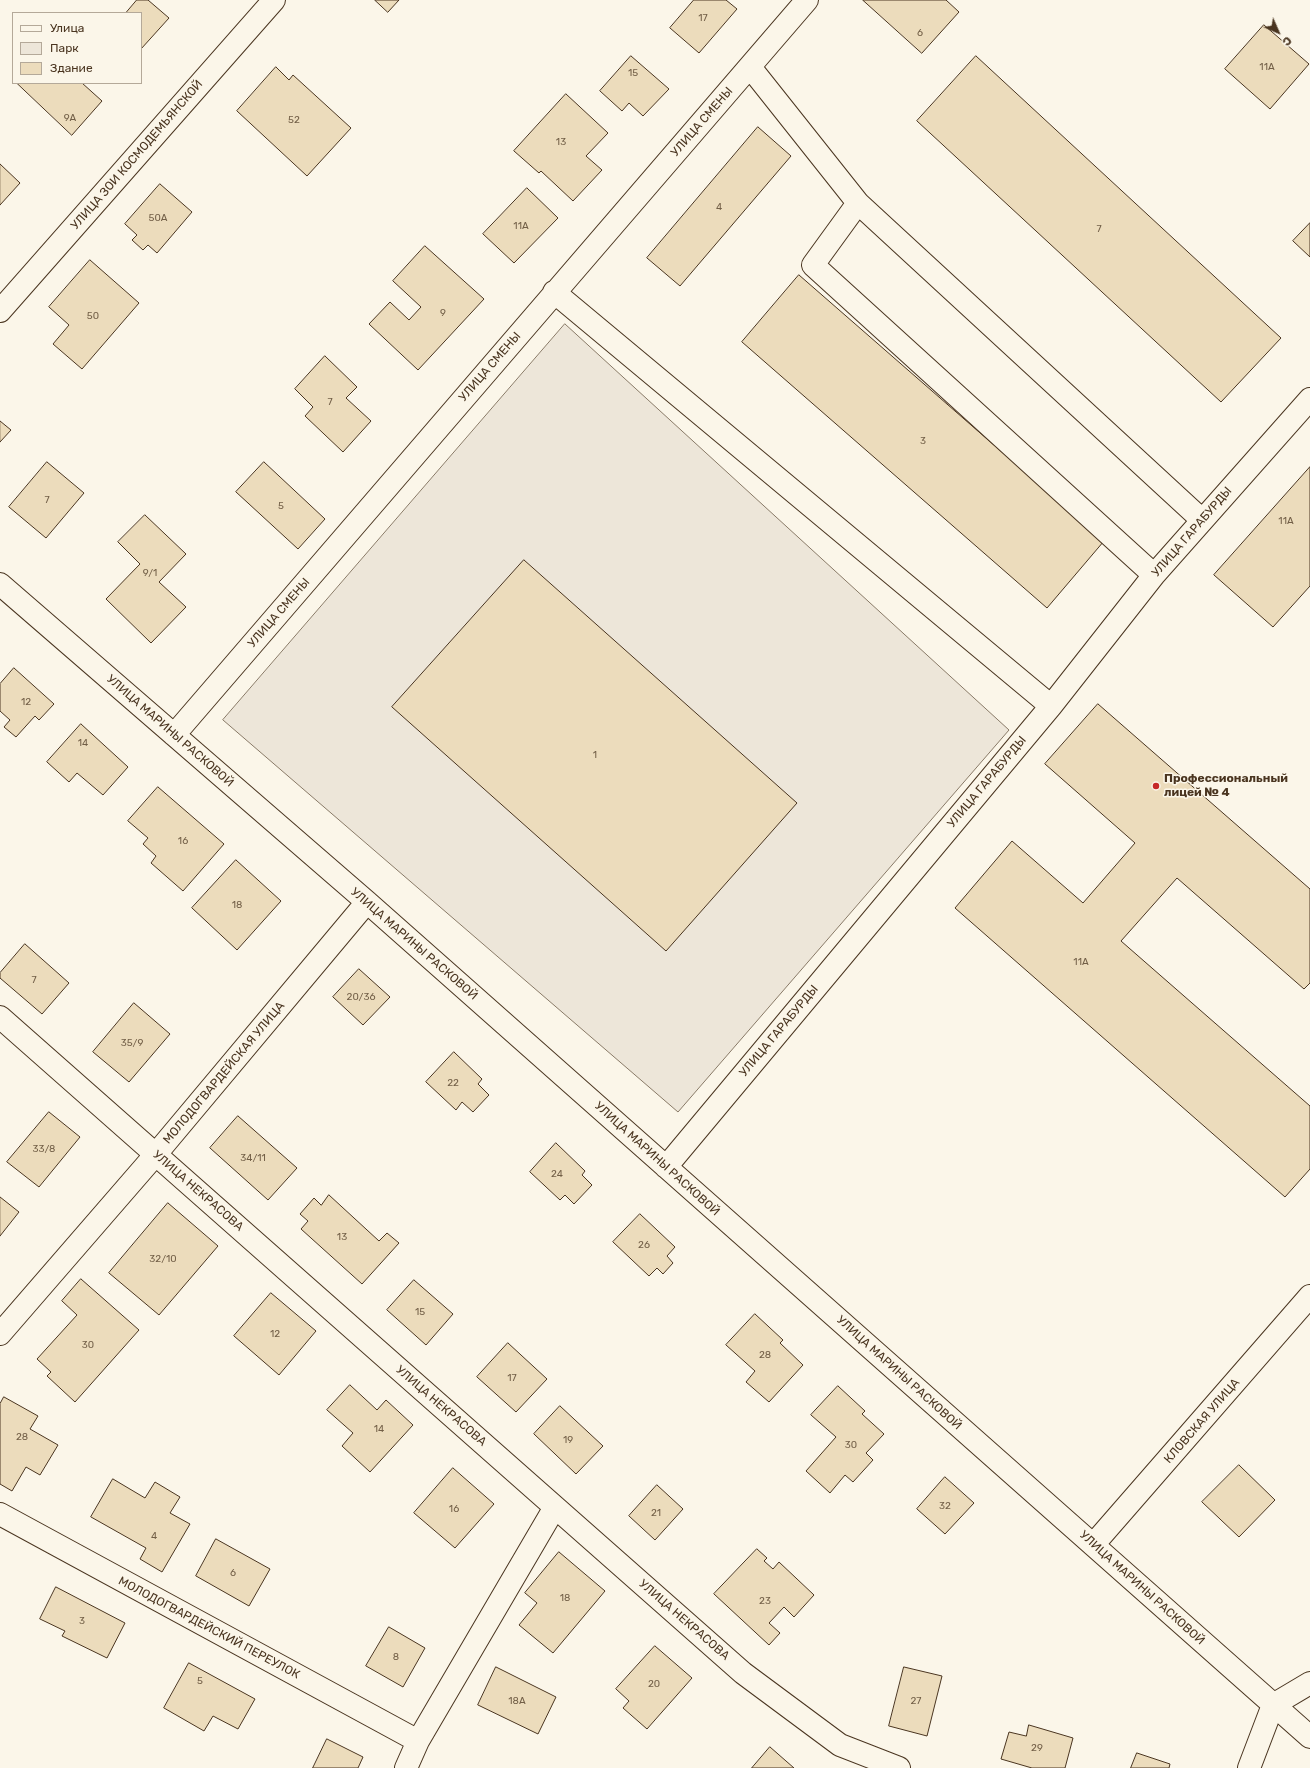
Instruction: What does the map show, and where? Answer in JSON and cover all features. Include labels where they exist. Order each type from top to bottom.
[{"type":"street","name":"УЛИЦА ЗОИ КОСМОДЕМЬЯНСКОЙ","points":[[0,311],[274,0]]},
{"type":"street","name":"УЛИЦА СМЕНЫ","points":[[174,735],[807,0]]},
{"type":"street","points":[[750,67],[858,202],[1202,520]]},
{"type":"street","points":[[858,202],[813,265],[1154,575]]},
{"type":"street","points":[[554,292],[1051,706]]},
{"type":"street","name":"УЛИЦА ГАРАБУРДЫ","points":[[666,1167],[1051,706],[1154,575],[1310,399]]},
{"type":"street","name":"УЛИЦА МАРИНЫ РАСКОВОЙ","points":[[0,584],[367,902],[1310,1737]]},
{"type":"street","name":"МОЛОДОГВАРДЕЙСКАЯ УЛИЦА","points":[[0,1334],[156,1154],[367,902]]},
{"type":"street","name":"УЛИЦА НЕКРАСОВА","points":[[0,1017],[743,1673],[840,1745],[899,1768]]},
{"type":"street","name":"КЛОВСКАЯ УЛИЦА","points":[[1093,1545],[1310,1296]]},
{"type":"street","points":[[406,1768],[418,1741],[555,1507]]},
{"type":"street","name":"МОЛОДОГВАРДЕЙСКИЙ ПЕРЕУЛОК","points":[[0,1514],[418,1741]]},
{"type":"street","points":[[1249,1768],[1273,1705],[1310,1683]]},
{"type":"green space","points":[[565,324],[1009,730],[678,1112],[223,720]]},
{"type":"building","points":[[137,0],[148,0],[169,18],[142,48],[142,12],[127,12]]},
{"type":"building","points":[[375,0],[399,0],[388,12]]},
{"type":"building","points":[[694,0],[726,0],[737,9],[699,53],[670,28]]},
{"type":"building","points":[[863,0],[946,0],[959,12],[922,53]]},
{"type":"building","points":[[1264,25],[1309,64],[1270,109],[1225,69]]},
{"type":"building","points":[[631,56],[669,89],[643,116],[629,103],[622,111],[600,91]]},
{"type":"building","points":[[976,56],[1281,338],[1221,402],[917,121]]},
{"type":"building","points":[[276,67],[289,80],[293,75],[351,128],[307,176],[237,111]]},
{"type":"building","points":[[18,84],[83,84],[102,101],[72,135]]},
{"type":"building","points":[[566,94],[608,133],[586,156],[602,170],[573,201],[541,171],[539,173],[514,151]]},
{"type":"building","points":[[758,127],[791,156],[680,286],[647,258]]},
{"type":"building","points":[[0,164],[20,183],[0,205]]},
{"type":"building","points":[[160,184],[192,212],[157,253],[148,245],[143,250],[132,240],[137,235],[125,224]]},
{"type":"building","points":[[527,188],[558,218],[514,263],[483,234]]},
{"type":"building","points":[[1310,223],[1310,257],[1293,241]]},
{"type":"building","points":[[425,246],[484,299],[418,370],[369,324],[390,302],[409,320],[421,307],[393,281]]},
{"type":"building","points":[[90,260],[139,303],[82,369],[53,344],[69,325],[49,307]]},
{"type":"building","points":[[799,275],[1104,541],[1047,608],[742,342]]},
{"type":"building","points":[[325,356],[357,387],[346,398],[371,421],[343,452],[305,416],[313,407],[295,389]]},
{"type":"building","points":[[0,421],[11,430],[0,442]]},
{"type":"building","points":[[47,462],[84,493],[46,538],[9,507]]},
{"type":"building","points":[[264,462],[325,519],[298,549],[236,492]]},
{"type":"building","points":[[1310,467],[1310,586],[1273,627],[1214,575]]},
{"type":"building","points":[[145,515],[186,554],[159,582],[186,607],[151,643],[106,599],[140,564],[118,542]]},
{"type":"building","points":[[524,560],[797,803],[666,951],[392,707]]},
{"type":"building","points":[[14,668],[54,704],[39,720],[35,716],[16,737],[4,727],[10,720],[0,711],[0,684]]},
{"type":"building","points":[[1098,704],[1310,889],[1310,983],[1304,989],[1177,878],[1121,941],[1310,1106],[1310,1169],[1285,1197],[955,908],[1012,841],[1083,903],[1135,843],[1045,764]]},
{"type":"building","points":[[81,724],[128,767],[103,795],[77,773],[69,782],[47,762]]},
{"type":"building","points":[[158,787],[224,844],[183,891],[151,863],[156,856],[143,844],[148,838],[128,821]]},
{"type":"building","points":[[236,860],[281,901],[237,950],[192,908]]},
{"type":"building","points":[[25,944],[69,983],[42,1014],[0,978],[0,973]]},
{"type":"building","points":[[359,969],[390,997],[363,1025],[333,997]]},
{"type":"building","points":[[134,1003],[170,1034],[129,1082],[93,1052]]},
{"type":"building","points":[[454,1052],[482,1079],[478,1084],[489,1095],[473,1112],[462,1102],[456,1110],[426,1082]]},
{"type":"building","points":[[49,1112],[80,1137],[39,1187],[7,1162]]},
{"type":"building","points":[[238,1116],[297,1168],[268,1200],[210,1148]]},
{"type":"building","points":[[556,1143],[585,1171],[582,1175],[592,1185],[574,1204],[565,1195],[560,1200],[530,1172]]},
{"type":"building","points":[[329,1195],[379,1241],[387,1233],[399,1243],[362,1284],[301,1229],[308,1221],[300,1214],[314,1198],[321,1205]]},
{"type":"building","points":[[0,1197],[19,1212],[0,1236]]},
{"type":"building","points":[[168,1203],[218,1246],[159,1315],[109,1273]]},
{"type":"building","points":[[640,1214],[675,1247],[667,1256],[673,1263],[663,1274],[657,1268],[649,1276],[613,1242]]},
{"type":"building","points":[[81,1279],[139,1330],[75,1402],[47,1376],[51,1372],[37,1359],[77,1315],[62,1301]]},
{"type":"building","points":[[414,1280],[453,1314],[426,1345],[387,1310]]},
{"type":"building","points":[[271,1293],[316,1331],[279,1375],[234,1336]]},
{"type":"building","points":[[755,1314],[783,1340],[780,1343],[803,1365],[769,1402],[746,1382],[755,1371],[726,1345]]},
{"type":"building","points":[[508,1343],[547,1379],[516,1412],[477,1377]]},
{"type":"building","points":[[350,1385],[377,1410],[386,1400],[413,1425],[370,1472],[342,1446],[353,1433],[327,1410]]},
{"type":"building","points":[[838,1386],[865,1411],[862,1414],[884,1434],[866,1453],[873,1460],[853,1482],[845,1475],[830,1493],[806,1471],[836,1437],[811,1415]]},
{"type":"building","points":[[4,1397],[38,1416],[30,1429],[58,1445],[40,1475],[26,1467],[12,1491],[0,1484],[0,1404]]},
{"type":"building","points":[[560,1406],[603,1446],[576,1474],[534,1434]]},
{"type":"building","points":[[1239,1465],[1275,1500],[1239,1537],[1202,1502]]},
{"type":"building","points":[[453,1468],[494,1504],[455,1548],[414,1513]]},
{"type":"building","points":[[945,1477],[974,1503],[945,1534],[917,1509]]},
{"type":"building","points":[[113,1479],[145,1498],[155,1482],[180,1497],[170,1513],[190,1524],[162,1572],[140,1559],[146,1548],[91,1517]]},
{"type":"building","points":[[657,1485],[683,1509],[655,1540],[629,1516]]},
{"type":"building","points":[[216,1539],[270,1569],[249,1606],[196,1576]]},
{"type":"building","points":[[757,1549],[767,1558],[764,1561],[773,1569],[779,1562],[814,1595],[794,1617],[784,1607],[769,1623],[780,1633],[769,1645],[714,1594]]},
{"type":"building","points":[[559,1552],[605,1591],[553,1653],[519,1625],[537,1603],[525,1593]]},
{"type":"building","points":[[56,1587],[125,1623],[107,1658],[62,1636],[65,1631],[40,1619]]},
{"type":"building","points":[[389,1627],[425,1648],[403,1687],[366,1666]]},
{"type":"building","points":[[655,1646],[692,1678],[647,1729],[623,1708],[629,1701],[616,1689]]},
{"type":"building","points":[[189,1663],[255,1699],[238,1729],[213,1716],[204,1731],[164,1708]]},
{"type":"building","points":[[496,1667],[556,1697],[538,1734],[478,1705]]},
{"type":"building","points":[[904,1667],[942,1676],[927,1736],[889,1726]]},
{"type":"building","points":[[1029,1725],[1073,1738],[1065,1768],[1032,1768],[1001,1759],[1009,1732],[1026,1736]]},
{"type":"building","points":[[327,1739],[363,1757],[358,1768],[313,1768]]},
{"type":"building","points":[[770,1747],[794,1768],[752,1768]]},
{"type":"building","points":[[1137,1753],[1170,1764],[1169,1768],[1131,1768]]},
{"type":"place","name":"Профессиональный лицей № 4","points":[[1156,786]]}]
